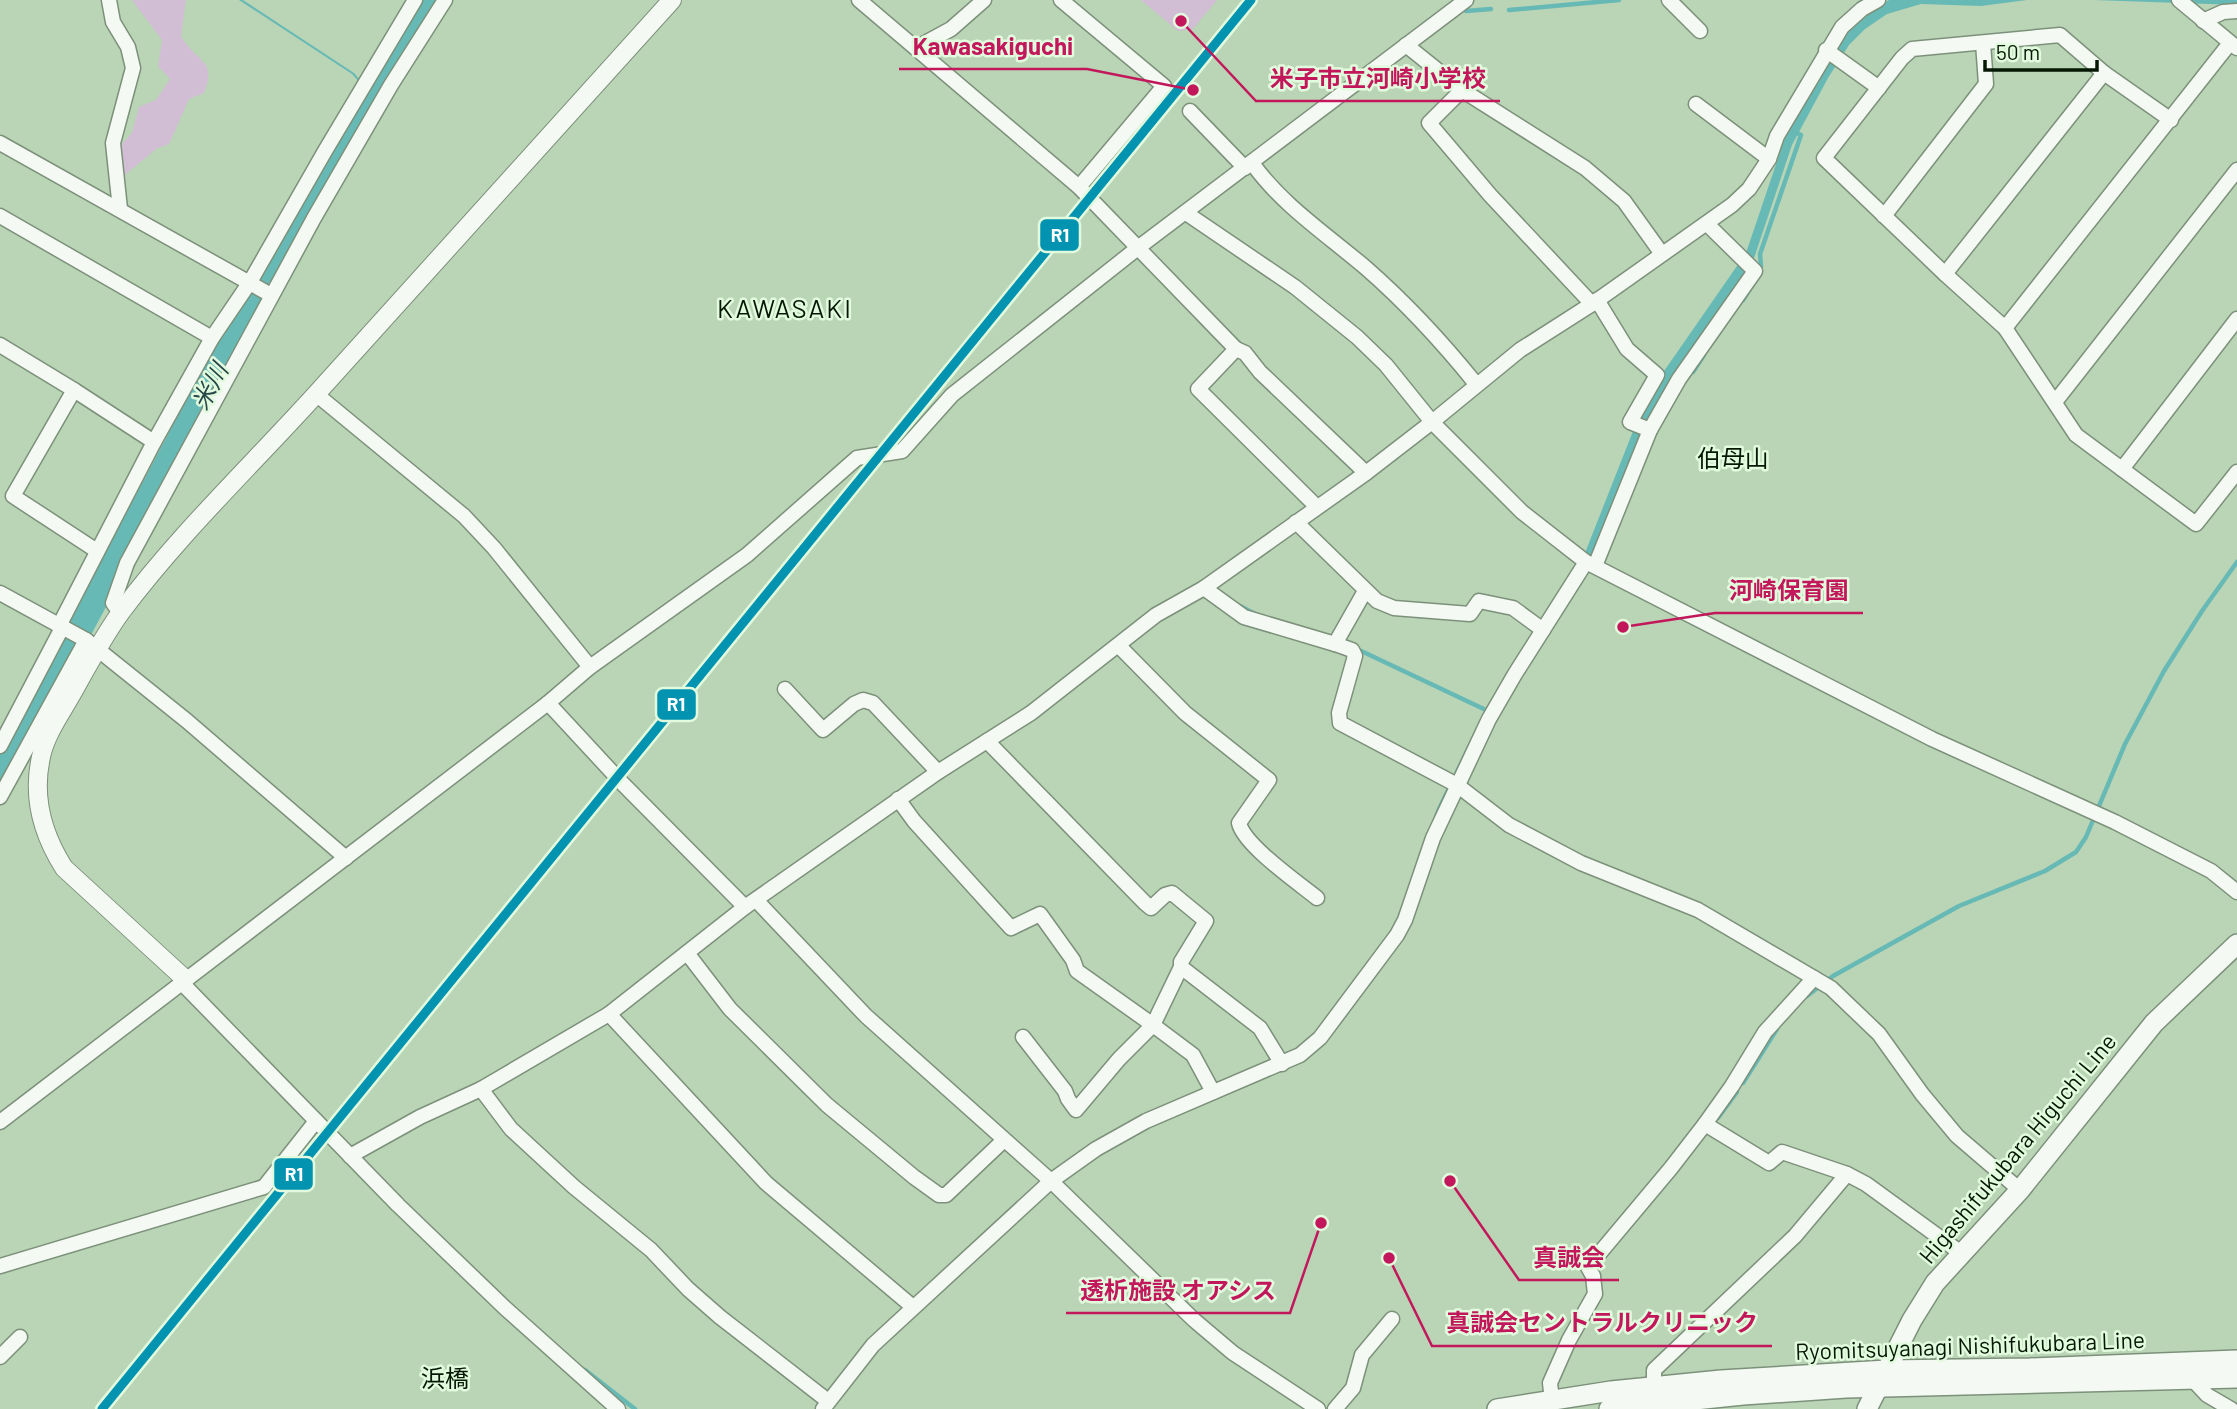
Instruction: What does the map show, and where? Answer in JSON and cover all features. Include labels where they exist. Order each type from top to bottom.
[{"type":"main road","name":"Higashifukubara Higuchi Line","points":[[1867,1409],[1929,1292],[2020,1190],[2154,1023],[2237,944]]},
{"type":"main road","name":"Ryomitsuyanagi Nishifukubara Line","points":[[1497,1409],[1654,1386],[1883,1378],[2030,1368],[2237,1360]]},
{"type":"main road","name":"Ryomitsuyanagi Nishifukubara Line","points":[[1609,1409],[1798,1390],[1883,1378],[2194,1381],[2237,1378]]},
{"type":"street","points":[[109,0],[113,22],[128,47],[132,68],[113,143],[120,209]]},
{"type":"street","points":[[0,746],[63,627],[97,551],[154,442],[212,338],[250,282],[415,0]]},
{"type":"street","points":[[120,613],[113,603],[127,563],[251,337],[271,295],[391,85],[445,0]]},
{"type":"street","points":[[0,797],[89,642],[120,613],[165,557],[672,0]]},
{"type":"street","points":[[859,0],[1079,187],[1236,349],[1245,353],[1260,372],[1366,473]]},
{"type":"street","points":[[916,48],[951,29],[984,0]]},
{"type":"street","points":[[1061,0],[1164,86],[1079,187]]},
{"type":"street","points":[[0,1122],[548,703],[590,667],[747,555],[857,458],[902,451],[952,395],[1139,247],[1466,0]]},
{"type":"street","points":[[1669,0],[1700,31]]},
{"type":"street","points":[[350,1156],[421,1116],[481,1089],[609,1014],[751,904],[898,799],[1031,713],[1156,615],[1205,588],[1316,506],[1366,473],[1520,350],[1595,302],[1707,224],[1749,189],[1769,159],[1777,136],[1826,50],[1842,27],[1862,9],[1878,0]]},
{"type":"street","points":[[2005,328],[2171,120],[2234,46],[2179,0]]},
{"type":"street","points":[[2203,21],[2223,12],[2237,11]]},
{"type":"street","points":[[2171,120],[2104,73],[2060,35],[1912,50],[1902,58],[1824,159],[2005,328],[2076,435],[2196,524],[2237,472]]},
{"type":"street","points":[[1884,216],[1986,84],[1983,43]]},
{"type":"street","points":[[1406,46],[1462,90],[1585,168],[1624,201],[1662,254]]},
{"type":"street","points":[[1826,50],[1879,88]]},
{"type":"street","points":[[1945,274],[2104,73]]},
{"type":"street","points":[[1462,90],[1429,123],[1490,195],[1595,302],[1627,349],[1657,375],[1630,422],[1643,427]]},
{"type":"street","points":[[1696,104],[1769,159]]},
{"type":"street","points":[[1190,111],[1295,211],[1368,270],[1428,329],[1476,384]]},
{"type":"street","points":[[0,143],[271,295]]},
{"type":"street","points":[[2055,402],[2237,172]]},
{"type":"street","points":[[1186,213],[1295,287],[1357,337],[1386,365],[1433,422],[1522,512],[1590,564],[1932,739],[2115,822],[2211,870],[2237,892]]},
{"type":"street","points":[[0,216],[212,338]]},
{"type":"street","points":[[481,1089],[510,1129],[574,1187],[651,1250],[688,1289],[825,1405],[873,1345],[1051,1181],[1096,1149],[1146,1121],[1293,1060],[1320,1038],[1397,935],[1405,920],[1433,838],[1489,719],[1544,629],[1590,564],[1643,427],[1755,271],[1707,224]]},
{"type":"street","points":[[2122,469],[2237,319]]},
{"type":"street","points":[[0,345],[154,442]]},
{"type":"street","points":[[1236,349],[1198,389],[1316,506]]},
{"type":"street","points":[[74,390],[13,496],[97,551]]},
{"type":"street","points":[[316,394],[464,516],[495,548],[590,667]]},
{"type":"street","points":[[1296,522],[1377,601],[1394,608],[1470,614],[1479,601],[1513,608],[1544,629]]},
{"type":"street","points":[[1205,588],[1244,617],[1352,650],[1355,656],[1339,713],[1340,723],[1457,785],[1508,825],[1581,863],[1698,910],[1831,988],[1879,1034],[1922,1094],[1957,1136],[2020,1190]]},
{"type":"street","points":[[1335,644],[1365,591]]},
{"type":"street","points":[[0,593],[89,642],[187,721],[346,858]]},
{"type":"street","points":[[89,642],[41,756],[38,787],[41,819],[50,846],[64,868],[183,981],[350,1156],[495,1299],[611,1407]]},
{"type":"street","points":[[1119,646],[1185,713],[1269,780],[1239,823],[1241,832],[1272,862],[1317,898]]},
{"type":"street","points":[[785,689],[823,730],[854,704],[863,700],[873,703],[938,772]]},
{"type":"street","points":[[548,703],[623,784],[866,1016],[1051,1181],[1194,1320],[1233,1353],[1318,1409]]},
{"type":"street","points":[[987,741],[1151,908],[1171,893],[1206,921],[1181,962],[1153,1025],[1119,1059],[1076,1110],[1065,1091],[1023,1037]]},
{"type":"street","points":[[898,799],[914,821],[1011,928],[1040,914],[1073,960],[1077,971],[1193,1055],[1213,1092]]},
{"type":"street","points":[[687,953],[730,1009],[827,1105],[939,1195],[946,1195],[1004,1140]]},
{"type":"street","points":[[1181,967],[1260,1028],[1282,1064]]},
{"type":"street","points":[[1552,1400],[1550,1382],[1569,1340],[1595,1294],[1590,1272],[1705,1124],[1765,1032],[1814,978]]},
{"type":"street","points":[[609,1014],[766,1183],[913,1307]]},
{"type":"street","points":[[0,1266],[264,1187],[316,1121]]},
{"type":"street","points":[[1705,1124],[1769,1163],[1782,1152],[1847,1174],[1866,1184],[1961,1253]]},
{"type":"street","points":[[1654,1386],[1654,1370],[1795,1236],[1847,1174]]},
{"type":"street","points":[[1335,1409],[1353,1388],[1362,1355],[1392,1319]]},
{"type":"street","points":[[0,1357],[20,1337]]},
{"type":"street","points":[[2194,1381],[2207,1395],[2231,1409]]},
{"type":"shaded area","points":[[132,0],[186,0],[181,36],[207,67],[208,82],[204,93],[189,99],[169,144],[156,149],[125,175],[120,146],[132,133],[139,107],[156,100],[170,79],[158,66],[162,40]]},
{"type":"shaded area","points":[[1141,0],[1217,0],[1193,29],[1178,31]]},
{"type":"water","points":[[239,0],[243,0],[354,73],[360,83],[352,74]]},
{"type":"water","points":[[1889,0],[2027,0],[1981,6],[1921,4],[1887,14],[1865,29],[1849,45],[1792,145],[1749,273],[1694,350],[1601,545],[1511,673],[1399,925],[1373,957],[1396,922],[1437,808],[1472,736],[1503,679],[1585,553],[1637,421],[1662,374],[1746,253],[1788,129],[1837,41],[1858,19]]},
{"type":"water","points":[[2094,0],[2237,0],[2237,5]]},
{"type":"waterway","name":"米川","points":[[0,779],[238,330],[392,61],[432,0]]},
{"type":"waterway","points":[[1509,10],[1619,0]]},
{"type":"waterway","points":[[1466,11],[1491,9]]},
{"type":"waterway","points":[[1758,272],[1761,266],[1760,254],[1801,135],[1795,132]]},
{"type":"waterway","points":[[1743,300],[1755,281]]},
{"type":"waterway","points":[[1693,372],[1704,355]]},
{"type":"waterway","points":[[1807,996],[1833,976],[1959,906],[2045,871],[2076,852],[2086,837],[2125,744],[2164,671],[2237,562]]},
{"type":"waterway","points":[[1240,606],[1257,615]]},
{"type":"waterway","points":[[1357,649],[1488,711]]},
{"type":"waterway","points":[[1743,1083],[1777,1029]]},
{"type":"waterway","points":[[1718,1118],[1737,1092]]},
{"type":"waterway","points":[[585,1370],[635,1409]]},
{"type":"transit line","name":"R1","points":[[102,1409],[1251,0]]},
{"type":"place","name":"米子市立河崎小学校","points":[[1181,21]]},
{"type":"place","name":"Kawasakiguchi","points":[[1193,90]]},
{"type":"place","name":"河崎保育園","points":[[1623,627]]},
{"type":"place","name":"真誠会","points":[[1450,1181]]},
{"type":"place","name":"透析施設 オアシス","points":[[1321,1223]]},
{"type":"place","name":"真誠会セントラルクリニック","points":[[1389,1258]]},
{"type":"district","name":"KAWASAKI","points":[[785,307]]},
{"type":"district","name":"伯母山","points":[[1733,457]]},
{"type":"district","name":"浜橋","points":[[445,1377]]}]
